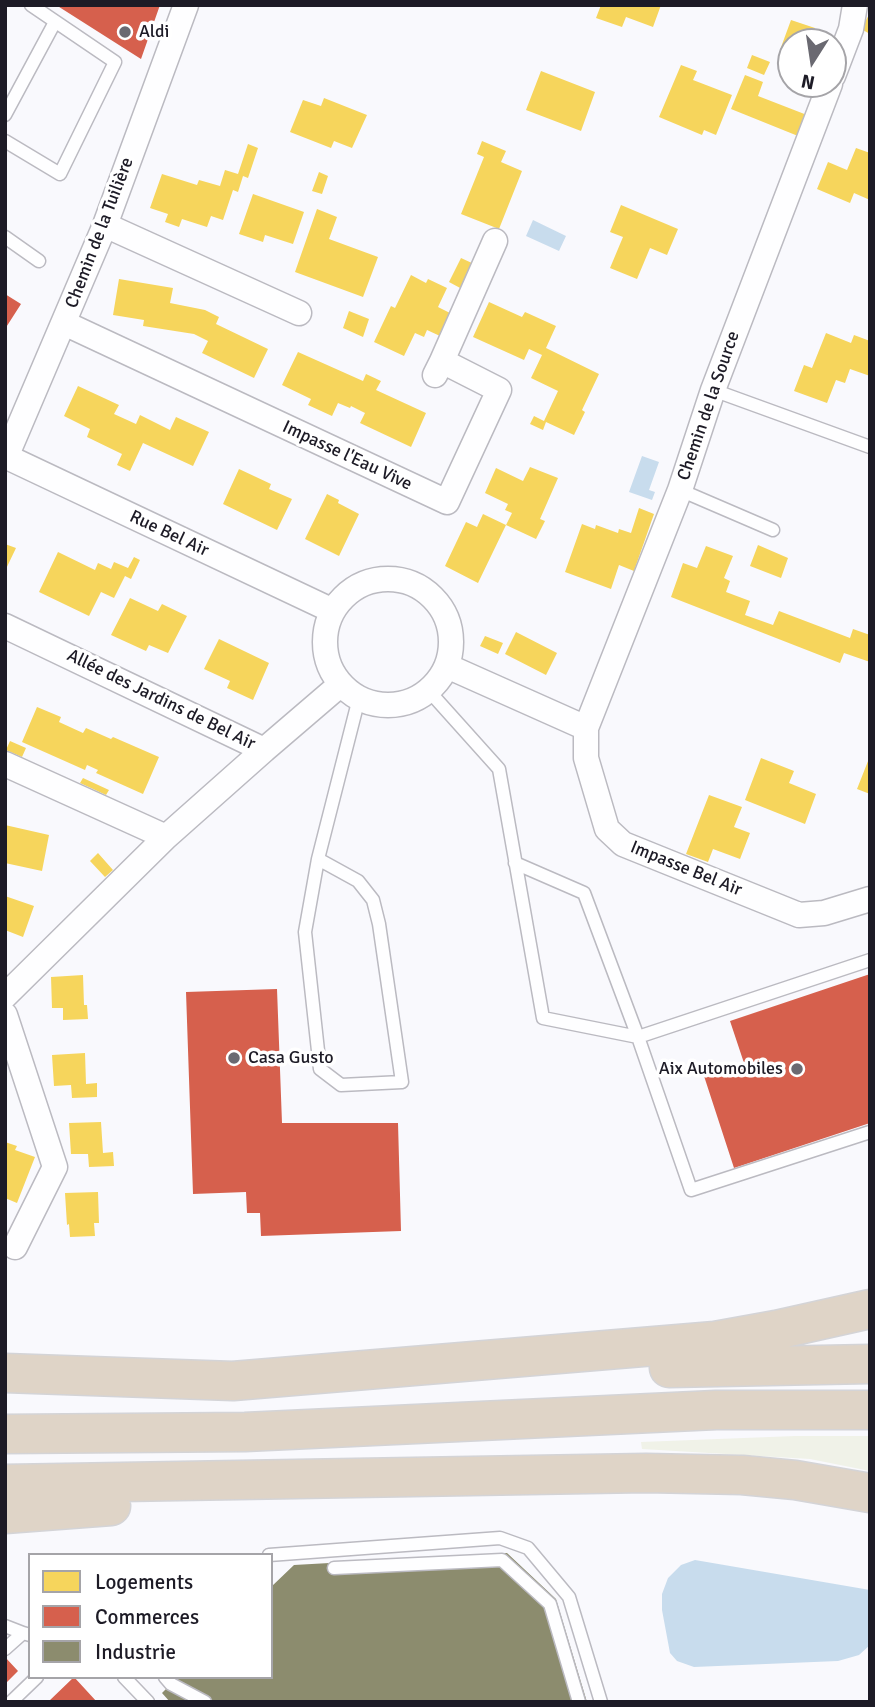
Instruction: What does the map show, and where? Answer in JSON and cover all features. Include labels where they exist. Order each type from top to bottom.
[{"type":"highway","points":[[5,1373],[233,1381],[715,1340],[776,1330],[870,1309]]},
{"type":"highway","points":[[5,1387],[870,1364]]},
{"type":"highway","points":[[5,1434],[245,1432],[716,1410],[870,1410]]},
{"type":"highway","points":[[5,1484],[646,1473],[742,1475],[860,1493]]},
{"type":"highway","points":[[5,1514],[556,1475]]},
{"type":"street","name":"Chemin de la Tuilière","points":[[6,456],[105,225],[186,5]]},
{"type":"street","points":[[847,39],[855,5]]},
{"type":"street","name":"Chemin de la Source","points":[[586,728],[680,490],[713,390],[825,98]]},
{"type":"street","points":[[105,225],[299,313]]},
{"type":"street","name":"Impasse l'Eau Vive","points":[[64,323],[447,502],[499,390],[438,368],[495,242]]},
{"type":"street","name":"Rue Bel Air","points":[[6,456],[333,611]]},
{"type":"street","points":[[378,579],[397,579],[415,584],[435,598],[448,619],[452,642],[447,666],[429,691],[407,703],[383,705],[350,691],[330,668],[325,649],[326,629],[333,611],[344,596],[360,585],[378,579]]},
{"type":"street","name":"Allée des Jardins de Bel Air","points":[[5,626],[264,750],[350,691]]},
{"type":"street","points":[[447,666],[586,728]]},
{"type":"street","name":"Impasse Bel Air","points":[[586,728],[586,758],[596,797],[607,829],[623,844],[799,915],[824,913],[870,899]]},
{"type":"street","points":[[5,996],[166,838],[264,750]]},
{"type":"street","points":[[5,764],[166,838]]},
{"type":"street","points":[[5,1015],[55,1167],[10,1245]]},
{"type":"lane","points":[[5,141],[60,174],[116,62],[31,5]]},
{"type":"lane","points":[[5,115],[55,22]]},
{"type":"lane","points":[[5,237],[39,261]]},
{"type":"lane","points":[[713,390],[870,447]]},
{"type":"lane","points":[[680,490],[774,530]]},
{"type":"lane","points":[[318,859],[358,881],[373,900],[379,924],[402,1082],[341,1085],[320,1069],[305,932],[318,859],[350,691]]},
{"type":"lane","points":[[429,691],[499,769],[543,1018],[638,1037],[870,960]]},
{"type":"lane","points":[[515,863],[584,893],[691,1190],[870,1132]]},
{"type":"lane","points":[[273,1555],[500,1538],[528,1548],[569,1597],[601,1702]]},
{"type":"lane","points":[[371,1547],[373,1561]]},
{"type":"lane","points":[[334,1568],[502,1560],[551,1604],[579,1702]]},
{"type":"lane","points":[[5,1626],[27,1634]]},
{"type":"lane","points":[[5,1649],[27,1634]]},
{"type":"lane","points":[[11,1702],[35,1679]]},
{"type":"lane","points":[[128,1681],[148,1702]]},
{"type":"lane","points":[[168,1681],[204,1700]]},
{"type":"shaded area","points":[[870,1436],[870,1471],[810,1459],[642,1449],[641,1442]]},
{"type":"water","points":[[533,220],[566,236],[559,251],[526,236]]},
{"type":"water","points":[[642,456],[659,462],[649,490],[655,492],[652,500],[629,492]]},
{"type":"water","points":[[695,1560],[870,1590],[870,1645],[859,1655],[838,1661],[694,1667],[677,1661],[670,1653],[662,1610],[662,1594],[668,1578],[681,1565]]},
{"type":"building: Logements","points":[[601,5],[661,5],[653,27],[626,17],[622,27],[596,18]]},
{"type":"building: Logements","points":[[870,13],[870,34],[861,29]]},
{"type":"building: Logements","points":[[791,20],[815,28],[788,28]]},
{"type":"building: Logements","points":[[752,55],[770,62],[764,75],[747,68]]},
{"type":"building: Logements","points":[[681,65],[697,71],[693,80],[732,95],[716,135],[704,130],[702,135],[659,117]]},
{"type":"building: Logements","points":[[541,71],[595,92],[581,131],[526,110]]},
{"type":"building: Logements","points":[[745,75],[763,82],[758,96],[807,115],[798,136],[731,109]]},
{"type":"building: Logements","points":[[324,98],[367,115],[352,148],[334,141],[331,148],[290,132],[303,100],[321,106]]},
{"type":"building: Logements","points":[[482,141],[506,151],[501,162],[522,171],[499,229],[461,214],[484,157],[477,154]]},
{"type":"building: Logements","points":[[248,144],[258,148],[248,178],[243,176],[238,192],[233,190],[223,220],[211,216],[207,227],[182,219],[179,227],[165,222],[168,214],[150,208],[162,174],[197,185],[199,180],[220,186],[225,170],[238,174]]},
{"type":"building: Logements","points":[[856,148],[870,153],[870,200],[854,193],[850,203],[817,189],[828,162],[847,170]]},
{"type":"building: Logements","points":[[319,172],[328,176],[322,194],[312,191]]},
{"type":"building: Logements","points":[[253,194],[304,212],[293,244],[265,235],[263,242],[239,234]]},
{"type":"building: Logements","points":[[621,205],[678,229],[667,255],[650,248],[637,279],[610,268],[623,237],[610,232]]},
{"type":"building: Logements","points":[[317,209],[337,217],[329,239],[378,257],[363,297],[295,272]]},
{"type":"building: Logements","points":[[461,258],[474,264],[462,289],[449,282]]},
{"type":"building: Logements","points":[[411,275],[426,283],[428,279],[447,288],[438,307],[450,313],[440,336],[427,330],[424,337],[415,333],[404,356],[374,342],[391,306],[395,308]]},
{"type":"building: Logements","points":[[119,279],[173,288],[170,303],[205,310],[219,317],[216,324],[268,349],[254,378],[202,353],[208,341],[194,334],[143,326],[144,320],[113,315]]},
{"type":"building: Logements","points":[[489,302],[522,317],[525,312],[556,326],[546,348],[599,374],[574,435],[546,422],[543,430],[530,424],[534,416],[544,421],[558,391],[531,378],[542,355],[529,349],[524,360],[473,337]]},
{"type":"building: Logements","points":[[349,311],[369,319],[363,337],[343,328]]},
{"type":"building: Logements","points":[[826,333],[851,343],[854,335],[870,341],[870,376],[850,369],[845,383],[836,380],[827,403],[794,391],[804,365],[812,368]]},
{"type":"building: Logements","points":[[298,352],[363,381],[366,374],[381,381],[376,390],[426,413],[411,447],[360,423],[365,413],[351,406],[350,408],[338,403],[332,416],[308,405],[311,399],[282,385]]},
{"type":"building: Logements","points":[[78,386],[119,405],[114,414],[136,424],[140,415],[170,430],[176,417],[209,432],[193,466],[143,443],[130,471],[117,465],[122,454],[87,437],[90,429],[64,416]]},
{"type":"building: Logements","points":[[530,467],[558,478],[540,519],[545,521],[536,539],[506,525],[512,513],[505,510],[508,504],[485,493],[496,468],[523,481]]},
{"type":"building: Logements","points":[[239,469],[271,484],[269,489],[292,499],[277,530],[223,504]]},
{"type":"building: Logements","points":[[327,494],[359,514],[339,556],[305,539]]},
{"type":"building: Logements","points":[[639,508],[654,514],[634,571],[619,565],[611,589],[565,572],[582,524],[595,529],[596,525],[618,533],[619,529],[631,533]]},
{"type":"building: Logements","points":[[483,514],[506,525],[478,583],[445,566],[466,522],[477,527]]},
{"type":"building: Logements","points":[[5,544],[16,548],[5,571]]},
{"type":"building: Logements","points":[[758,545],[788,558],[781,578],[750,566]]},
{"type":"building: Logements","points":[[706,546],[733,556],[724,578],[730,581],[726,592],[750,601],[745,615],[773,625],[779,611],[850,638],[853,629],[870,635],[870,662],[844,653],[840,663],[671,597],[683,563],[697,568]]},
{"type":"building: Logements","points":[[58,552],[95,570],[98,563],[111,569],[114,562],[128,568],[134,557],[140,560],[131,579],[125,576],[114,598],[101,592],[89,616],[39,592]]},
{"type":"building: Logements","points":[[130,598],[158,611],[162,604],[187,616],[168,653],[149,645],[146,651],[111,635]]},
{"type":"building: Logements","points":[[516,632],[557,653],[546,675],[505,654]]},
{"type":"building: Logements","points":[[485,636],[503,643],[498,654],[480,646]]},
{"type":"building: Logements","points":[[219,639],[269,663],[253,700],[227,688],[230,681],[204,669]]},
{"type":"building: Logements","points":[[37,707],[61,717],[59,722],[83,733],[86,728],[159,757],[143,794],[96,773],[98,770],[87,765],[85,770],[22,742]]},
{"type":"building: Logements","points":[[10,741],[26,748],[22,757],[6,750]]},
{"type":"building: Logements","points":[[870,756],[870,794],[857,789]]},
{"type":"building: Logements","points":[[761,758],[794,771],[789,783],[816,794],[805,824],[745,800]]},
{"type":"building: Logements","points":[[83,778],[109,790],[106,795],[80,783]]},
{"type":"building: Logements","points":[[709,795],[742,807],[734,827],[750,833],[740,859],[713,849],[708,862],[686,854]]},
{"type":"building: Logements","points":[[5,825],[49,835],[42,871],[5,863]]},
{"type":"building: Logements","points":[[98,853],[113,870],[105,877],[90,861]]},
{"type":"building: Logements","points":[[5,896],[34,906],[23,937],[5,930]]},
{"type":"building: Logements","points":[[83,975],[84,1005],[87,1005],[88,1019],[63,1020],[63,1008],[52,1008],[51,977]]},
{"type":"building: Logements","points":[[85,1053],[86,1084],[97,1083],[97,1097],[72,1098],[71,1085],[54,1086],[52,1055]]},
{"type":"building: Logements","points":[[101,1122],[103,1153],[113,1152],[114,1166],[89,1167],[88,1154],[71,1154],[69,1123]]},
{"type":"building: Logements","points":[[5,1142],[17,1146],[15,1150],[35,1157],[17,1203],[5,1198]]},
{"type":"building: Logements","points":[[98,1192],[99,1223],[94,1223],[95,1236],[70,1237],[65,1193]]},
{"type":"building: Commerces","name":"Aldi","points":[[56,5],[160,5],[141,59]]},
{"type":"building: Commerces","points":[[5,294],[21,304],[5,329]]},
{"type":"building: Commerces","name":"Aix Automobiles","points":[[870,974],[870,1123],[734,1168],[704,1076],[744,1063],[730,1021]]},
{"type":"building: Commerces","name":"Casa Gusto","points":[[277,989],[282,1123],[398,1123],[401,1231],[261,1236],[260,1213],[247,1213],[246,1192],[193,1194],[186,992]]},
{"type":"building: Commerces","points":[[5,1657],[18,1671],[5,1684]]},
{"type":"building: Commerces","points":[[72,1679],[76,1679],[97,1702],[48,1702]]},
{"type":"building: Industrie","points":[[507,1553],[556,1599],[587,1702],[170,1702],[162,1693],[176,1679],[273,1679],[273,1585],[294,1565]]},
{"type":"place","name":"Aldi","points":[[125,32]]},
{"type":"place","name":"Casa Gusto","points":[[234,1058]]},
{"type":"place","name":"Aix Automobiles","points":[[797,1069]]}]
